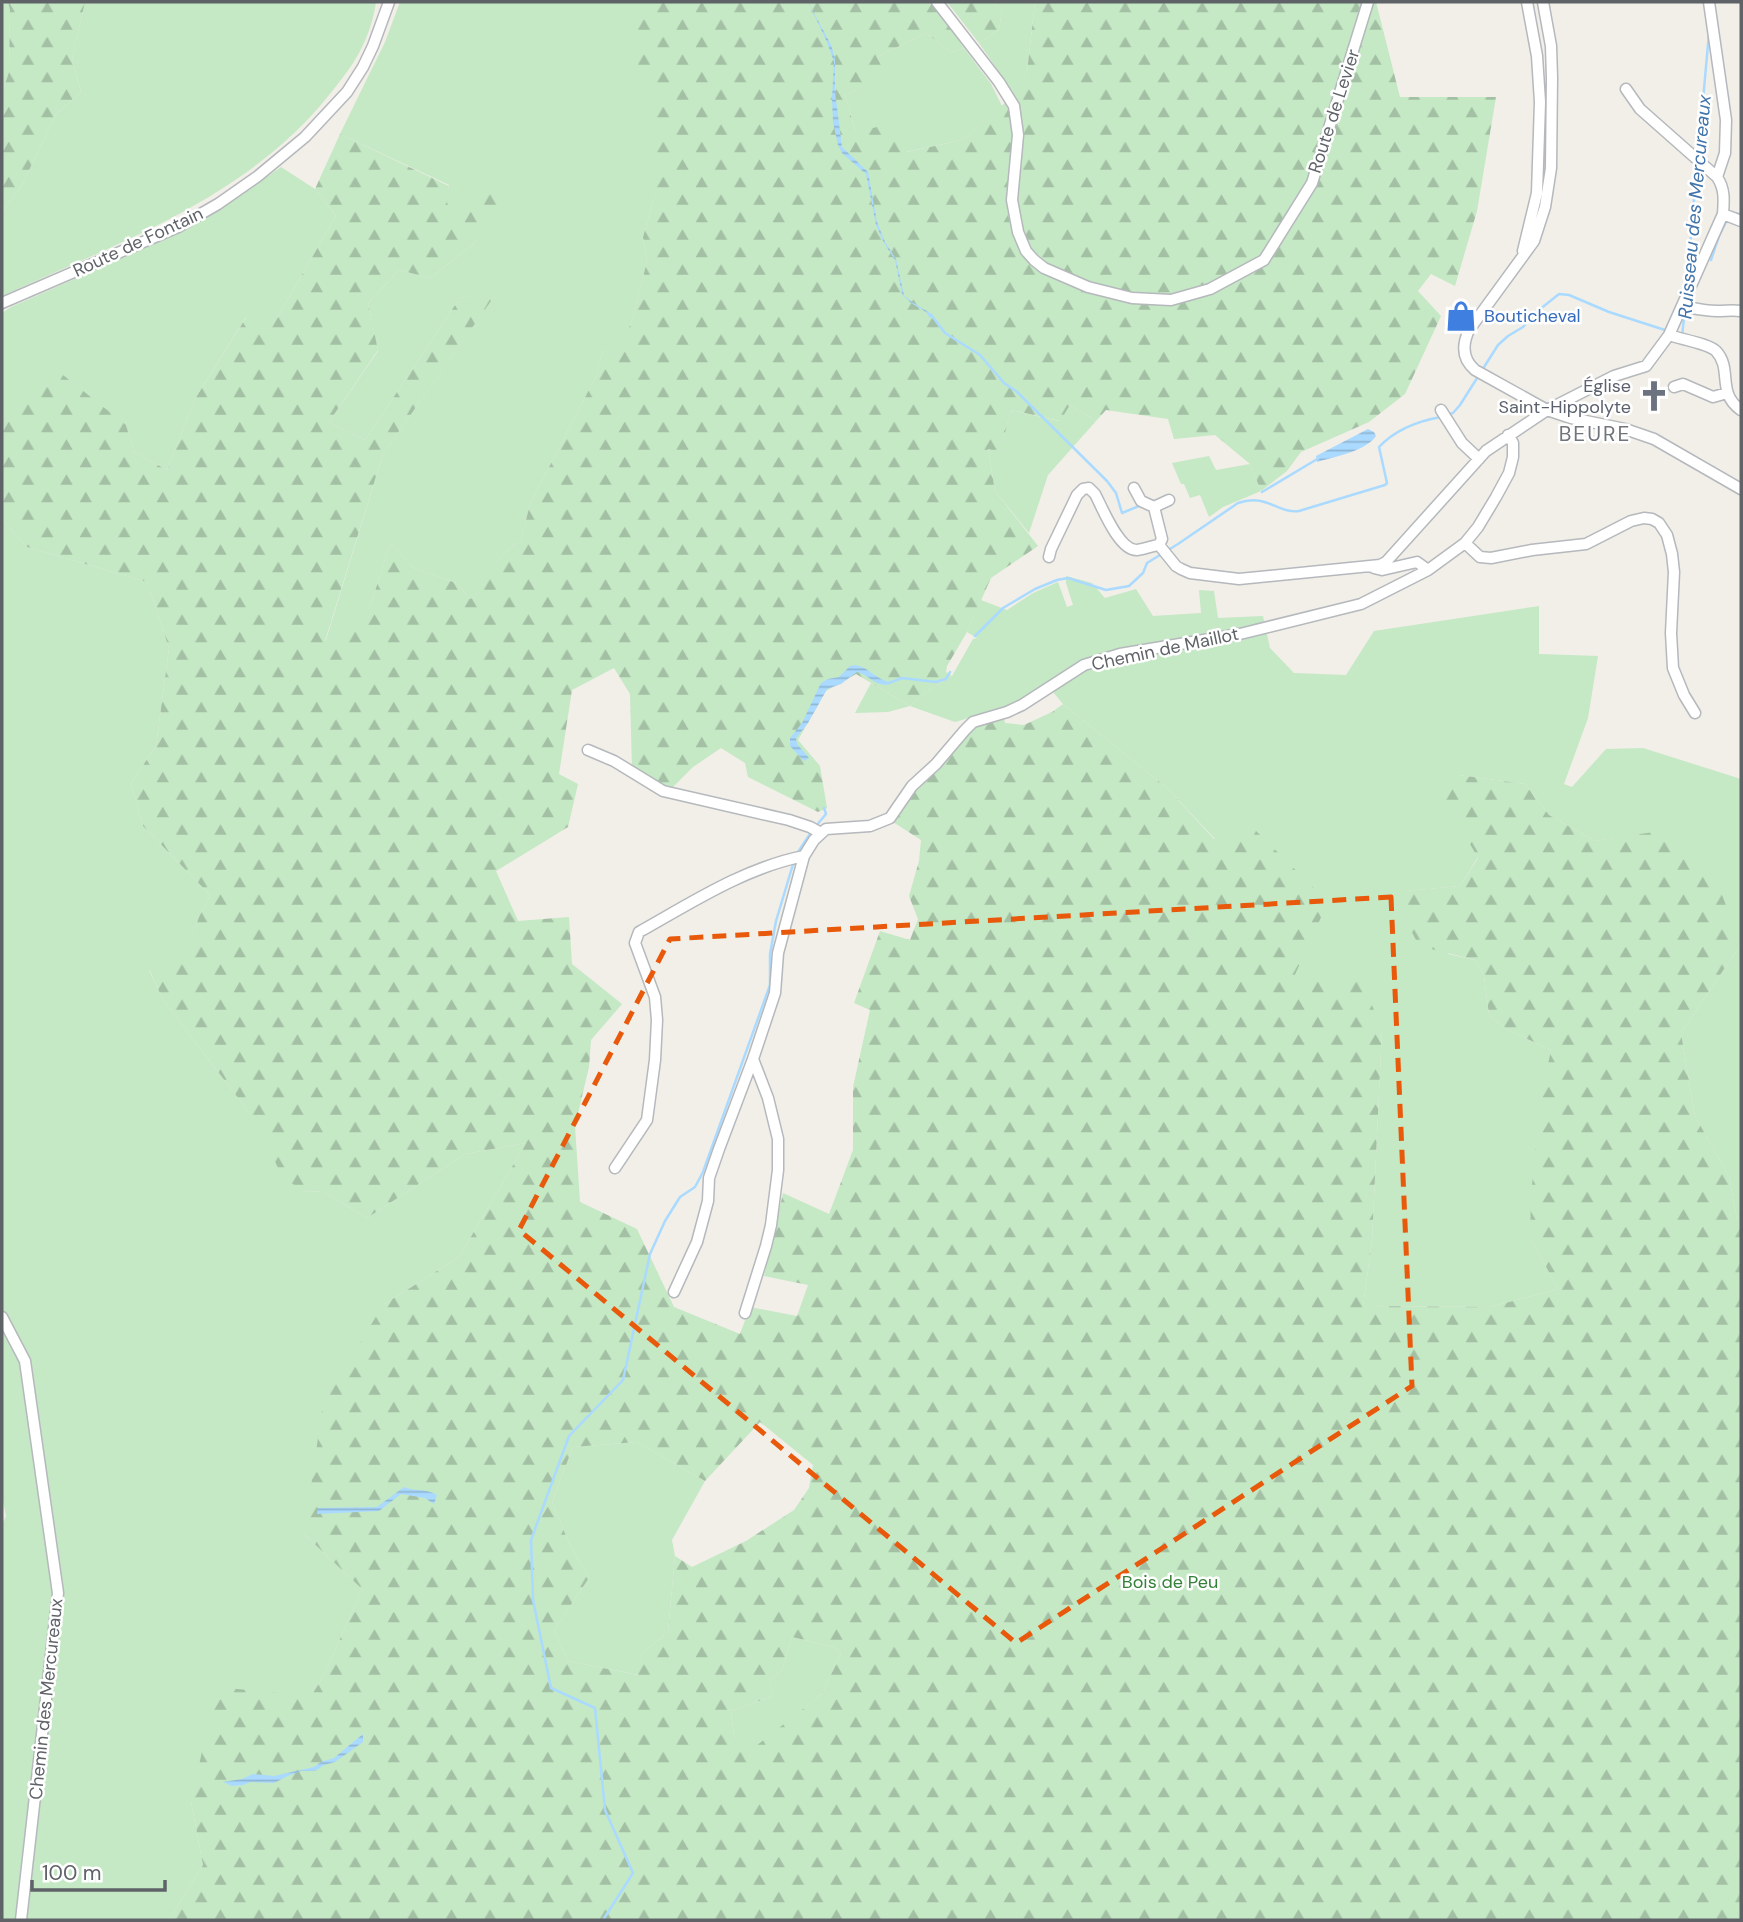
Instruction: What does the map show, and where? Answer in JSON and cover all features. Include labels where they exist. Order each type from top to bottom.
[{"type":"street","name":"Route de Fontain","points":[[2,303],[178,227],[218,204],[258,176],[305,137],[346,92],[363,67],[389,2]]},
{"type":"street","name":"Route de Levier","points":[[937,2],[999,82],[1014,106],[1018,135],[1012,200],[1018,232],[1026,251],[1044,268],[1088,287],[1132,298],[1171,300],[1210,289],[1264,260],[1312,183],[1368,2]]},
{"type":"street","points":[[1520,261],[1537,193],[1539,152],[1537,56],[1527,2]]},
{"type":"street","points":[[1543,2],[1551,46],[1551,168],[1545,207],[1534,241],[1469,330],[1465,338],[1465,356],[1475,370],[1547,410],[1654,439],[1741,489]]},
{"type":"street","points":[[1709,2],[1726,120],[1725,153],[1717,177]]},
{"type":"street","points":[[1049,557],[1077,495],[1083,489],[1089,488],[1120,540],[1131,549],[1150,545],[1163,550],[1176,566],[1191,573],[1239,579],[1371,566],[1386,562],[1486,451],[1547,410],[1614,376],[1646,366],[1685,307],[1730,217],[1717,177],[1640,109],[1626,89]]},
{"type":"street","points":[[1685,307],[1741,311]]},
{"type":"street","points":[[1670,332],[1714,349],[1722,360],[1731,403],[1741,411]]},
{"type":"street","points":[[1674,387],[1683,384],[1713,397],[1727,393]]},
{"type":"street","points":[[1444,415],[1462,443],[1479,459]]},
{"type":"street","name":"Chemin de Maillot","points":[[816,831],[870,826],[890,818],[912,786],[936,765],[973,722],[1023,705],[1084,665],[1120,654],[1251,631],[1361,604],[1429,570],[1465,543],[1478,527],[1509,473],[1513,443],[1508,435]]},
{"type":"street","points":[[1134,488],[1141,501],[1154,508],[1163,550]]},
{"type":"street","points":[[1154,508],[1169,500]]},
{"type":"street","points":[[1465,543],[1480,557],[1491,558],[1586,544],[1631,521],[1644,518],[1659,523],[1667,535],[1674,572],[1671,633],[1673,668],[1695,713]]},
{"type":"street","points":[[1371,566],[1382,570],[1417,562],[1429,570]]},
{"type":"street","points":[[588,750],[614,761],[663,791],[752,811],[816,831],[814,840],[798,858],[735,880],[639,932],[635,943],[655,997],[655,1060],[647,1120],[615,1168]]},
{"type":"street","points":[[674,1292],[697,1242],[708,1201],[709,1178],[775,993],[778,953],[798,858]]},
{"type":"street","points":[[745,1313],[771,1225],[778,1170],[778,1139],[768,1098],[753,1059]]},
{"type":"street","name":"Chemin des Mercureaux","points":[[2,1317],[25,1362],[58,1593],[21,1920]]},
{"type":"highlighted area","points":[[1391,897],[1412,1386],[1016,1643],[519,1230],[670,939]]},
{"type":"green space","points":[[2,2],[8,2],[10,10],[9,72],[2,93]]},
{"type":"green space","points":[[8,2],[85,2],[72,59],[81,92],[56,114],[22,185],[2,212],[2,93],[9,72]]},
{"type":"green space","points":[[85,2],[376,2],[365,41],[346,73],[296,131],[260,162],[220,190],[178,214],[2,296],[2,212],[22,185],[56,114],[81,92],[72,59]]},
{"type":"green space","points":[[400,2],[638,2],[638,81],[655,92],[655,195],[643,237],[647,261],[632,321],[621,346],[603,351],[595,378],[530,504],[521,540],[496,562],[488,576],[484,592],[470,599],[456,583],[414,568],[390,543],[371,604],[325,643],[383,454],[502,285],[459,299],[365,440],[329,422],[378,351],[368,303],[399,270],[430,278],[471,246],[515,203],[454,213],[446,203],[449,185],[340,134],[385,42]]},
{"type":"green space","name":"Bois de Peu","points":[[638,2],[929,2],[964,48],[951,52],[926,33],[877,57],[886,75],[845,95],[856,133],[897,121],[907,152],[962,140],[1006,102],[1013,133],[1007,190],[1008,211],[1012,231],[1021,249],[1042,272],[1131,302],[1212,293],[1267,263],[1316,184],[1373,2],[1376,2],[1400,97],[1496,97],[1477,211],[1455,286],[1431,274],[1418,291],[1441,316],[1405,394],[1369,422],[1301,452],[1287,471],[1261,491],[1250,464],[1215,435],[1174,439],[1168,419],[1106,410],[1096,421],[1070,405],[1060,421],[1011,410],[1000,452],[988,449],[995,491],[1038,546],[991,578],[967,632],[947,666],[946,672],[952,676],[910,706],[856,674],[826,691],[798,740],[820,766],[827,808],[818,812],[748,777],[745,763],[721,748],[693,767],[671,789],[632,769],[630,694],[614,668],[572,690],[559,774],[578,784],[568,827],[496,871],[518,921],[569,917],[572,964],[622,1004],[591,1040],[589,1067],[575,1126],[580,1202],[637,1229],[674,1307],[740,1334],[750,1307],[797,1316],[808,1285],[764,1276],[783,1193],[829,1214],[853,1150],[853,1087],[870,1010],[854,1003],[880,931],[910,940],[918,919],[909,896],[919,861],[921,840],[890,820],[972,729],[1004,717],[1005,723],[1024,725],[1063,704],[1167,788],[1214,839],[1253,828],[1328,902],[1293,979],[1360,977],[1382,1029],[1372,1241],[1363,1306],[1490,1307],[1558,1289],[1530,1237],[1538,1113],[1551,1050],[1508,1030],[1489,1015],[1484,976],[1475,960],[1419,946],[1398,905],[1405,891],[1460,886],[1478,858],[1442,795],[1459,775],[1525,784],[1549,815],[1595,841],[1673,829],[1722,895],[1741,944],[1681,1033],[1695,1116],[1729,1176],[1737,1219],[1741,1220],[1741,1920],[169,1920],[203,1865],[191,1802],[216,1687],[311,1696],[323,1677],[362,1589],[304,1534],[323,1404],[383,1305],[459,1257],[526,1143],[465,1154],[367,1218],[324,1192],[301,1191],[281,1174],[248,1111],[163,1000],[149,969],[189,945],[210,895],[143,826],[131,783],[156,746],[169,648],[147,582],[27,547],[2,519],[2,411],[26,391],[39,393],[63,375],[126,425],[134,452],[167,470],[195,399],[247,316],[270,330],[336,216],[315,189],[340,134],[449,186],[447,203],[454,213],[488,179],[516,203],[471,246],[430,278],[399,270],[368,303],[378,350],[329,422],[365,440],[459,299],[503,284],[383,454],[325,641],[371,604],[390,543],[414,568],[456,583],[470,599],[483,592],[496,562],[521,540],[530,504],[595,378],[603,351],[621,345],[632,321],[647,261],[643,237],[655,195],[655,93],[638,81]],"holes":[[[760,1422],[813,1465],[809,1488],[794,1510],[746,1541],[692,1567],[675,1556],[668,1632],[642,1654],[638,1675],[568,1661],[554,1630],[589,1578],[569,1543],[552,1502],[573,1447],[637,1442],[705,1481]],[[792,1637],[834,1647],[841,1653],[822,1694],[747,1753],[734,1736],[731,1711],[773,1696],[769,1680],[782,1670]]]},
{"type":"green space","points":[[947,2],[992,2],[1002,11],[999,30],[979,43]]},
{"type":"green space","points":[[992,2],[1035,2],[1027,72],[1014,94],[979,43],[999,30],[1002,11]]},
{"type":"green space","points":[[1035,2],[1363,2],[1307,180],[1260,256],[1208,284],[1170,295],[1132,292],[1090,282],[1047,263],[1030,248],[1017,200],[1023,135],[1019,104],[1013,94],[1027,72]]},
{"type":"green space","points":[[926,33],[951,52],[964,48],[991,84],[1002,106],[962,140],[906,152],[856,133],[845,95],[885,75],[877,57]]},
{"type":"green space","points":[[281,167],[315,189],[336,216],[270,330],[246,317],[195,399],[167,470],[134,452],[126,425],[39,393],[2,411],[2,313],[179,233],[223,208]]},
{"type":"green space","points":[[1070,405],[1096,421],[1048,475],[1029,533],[995,491],[988,449],[1000,451],[1011,410],[1059,421]]},
{"type":"green space","points":[[1209,456],[1216,470],[1250,464],[1261,491],[1223,507],[1209,517],[1200,495],[1190,498],[1172,463]]},
{"type":"green space","points":[[2,519],[27,547],[147,582],[169,648],[156,746],[131,783],[143,826],[210,895],[189,946],[149,970],[163,1000],[248,1111],[301,1191],[324,1192],[367,1218],[465,1154],[526,1143],[459,1257],[383,1305],[304,1534],[362,1589],[323,1677],[311,1696],[191,1802],[203,1865],[169,1920],[2,1920],[2,1525],[6,1516],[2,1496]]},
{"type":"green space","points":[[1066,576],[1092,583],[1105,598],[1136,589],[1153,616],[1201,613],[1199,590],[1214,591],[1218,618],[1263,616],[1270,648],[1294,673],[1346,675],[1374,631],[1539,606],[1539,654],[1598,656],[1588,718],[1564,784],[1572,787],[1606,749],[1643,748],[1741,779],[1741,944],[1673,830],[1595,841],[1549,815],[1525,784],[1459,775],[1478,857],[1460,886],[1406,891],[1448,954],[1475,960],[1484,976],[1489,1015],[1508,1030],[1551,1050],[1530,1237],[1558,1289],[1490,1307],[1363,1306],[1372,1241],[1382,1029],[1293,979],[1215,839],[1167,788],[1063,704],[1048,686],[1003,711],[955,722],[910,706],[952,676],[973,639],[977,638],[967,632],[981,600],[1007,610],[1033,593],[1058,582],[1067,607],[1073,605]]},
{"type":"green space","points":[[871,683],[910,706],[888,712],[855,713]]},
{"type":"green space","points":[[1741,944],[1741,1220],[1737,1219],[1729,1176],[1695,1116],[1681,1033]]},
{"type":"green space","points":[[637,1442],[705,1481],[672,1540],[675,1556],[668,1632],[642,1654],[639,1675],[568,1661],[554,1630],[589,1578],[569,1543],[552,1502],[573,1447]]},
{"type":"green space","points":[[792,1637],[834,1647],[841,1653],[822,1694],[747,1754],[734,1736],[731,1711],[773,1696],[769,1680],[782,1670]]},
{"type":"water","points":[[808,2],[835,58],[835,92],[842,147],[868,172],[877,222],[896,259],[904,295],[933,315],[930,318],[902,294],[895,260],[884,243],[876,225],[866,174],[842,153],[838,145],[833,122],[834,62]]},
{"type":"water","points":[[1368,429],[1376,436],[1365,446],[1317,462],[1316,456]]},
{"type":"water","points":[[855,665],[890,684],[877,683],[857,672],[841,684],[827,689],[808,723],[796,738],[797,744],[809,758],[804,761],[790,746],[790,738],[802,723],[821,683],[839,677],[850,666]]},
{"type":"water","points":[[404,1487],[437,1495],[434,1504],[425,1498],[401,1494],[379,1511],[317,1514],[318,1508],[377,1507]]},
{"type":"water","points":[[363,1734],[363,1742],[335,1762],[315,1771],[301,1771],[274,1783],[251,1782],[232,1786],[223,1782],[253,1774],[274,1776],[314,1767],[334,1758]]},
{"type":"waterway","name":"Ruisseau des Mercureaux","points":[[1698,156],[1709,33]]},
{"type":"waterway","name":"Ruisseau des Mercureaux","points":[[1687,285],[1697,162]]},
{"type":"waterway","name":"Ruisseau des Mercureaux","points":[[1733,213],[1741,214]]},
{"type":"waterway","name":"Ruisseau des Mercureaux","points":[[1711,260],[1728,218]]},
{"type":"waterway","name":"Ruisseau des Mercureaux","points":[[1447,415],[1460,405],[1498,345],[1523,327],[1534,314],[1559,294],[1569,295],[1609,312],[1668,331]]},
{"type":"waterway","name":"Ruisseau des Mercureaux","points":[[1681,335],[1685,309]]},
{"type":"waterway","points":[[932,316],[945,333],[980,355],[1004,383],[1016,391],[1107,481],[1116,493],[1122,513],[1139,506]]},
{"type":"waterway","name":"Ruisseau des Mercureaux","points":[[975,636],[1003,608],[1035,589],[1057,580],[1068,578],[1106,590],[1129,586],[1143,573],[1147,563],[1238,503],[1257,500],[1285,510],[1299,511],[1385,485],[1387,483],[1379,447],[1407,427],[1441,417]]},
{"type":"waterway","points":[[1262,492],[1319,458]]},
{"type":"waterway","name":"Ruisseau des Mercureaux","points":[[889,683],[902,678],[936,682],[946,679],[950,672]]},
{"type":"waterway","name":"Ruisseau des Mercureaux","points":[[816,826],[826,814],[824,808]]},
{"type":"waterway","name":"Ruisseau des Mercureaux","points":[[796,855],[812,831]]},
{"type":"waterway","name":"Ruisseau des Mercureaux","points":[[603,1920],[633,1873],[605,1810],[595,1708],[551,1688],[533,1600],[531,1540],[569,1436],[623,1380],[650,1254],[680,1197],[695,1187],[703,1172],[770,985],[770,954],[776,921],[794,861]]},
{"type":"place","name":"Bouticheval","points":[[1461,316]]},
{"type":"place","name":"Église Saint-Hippolyte","points":[[1654,396]]},
{"type":"district","name":"BEURE","points":[[1595,434]]}]
